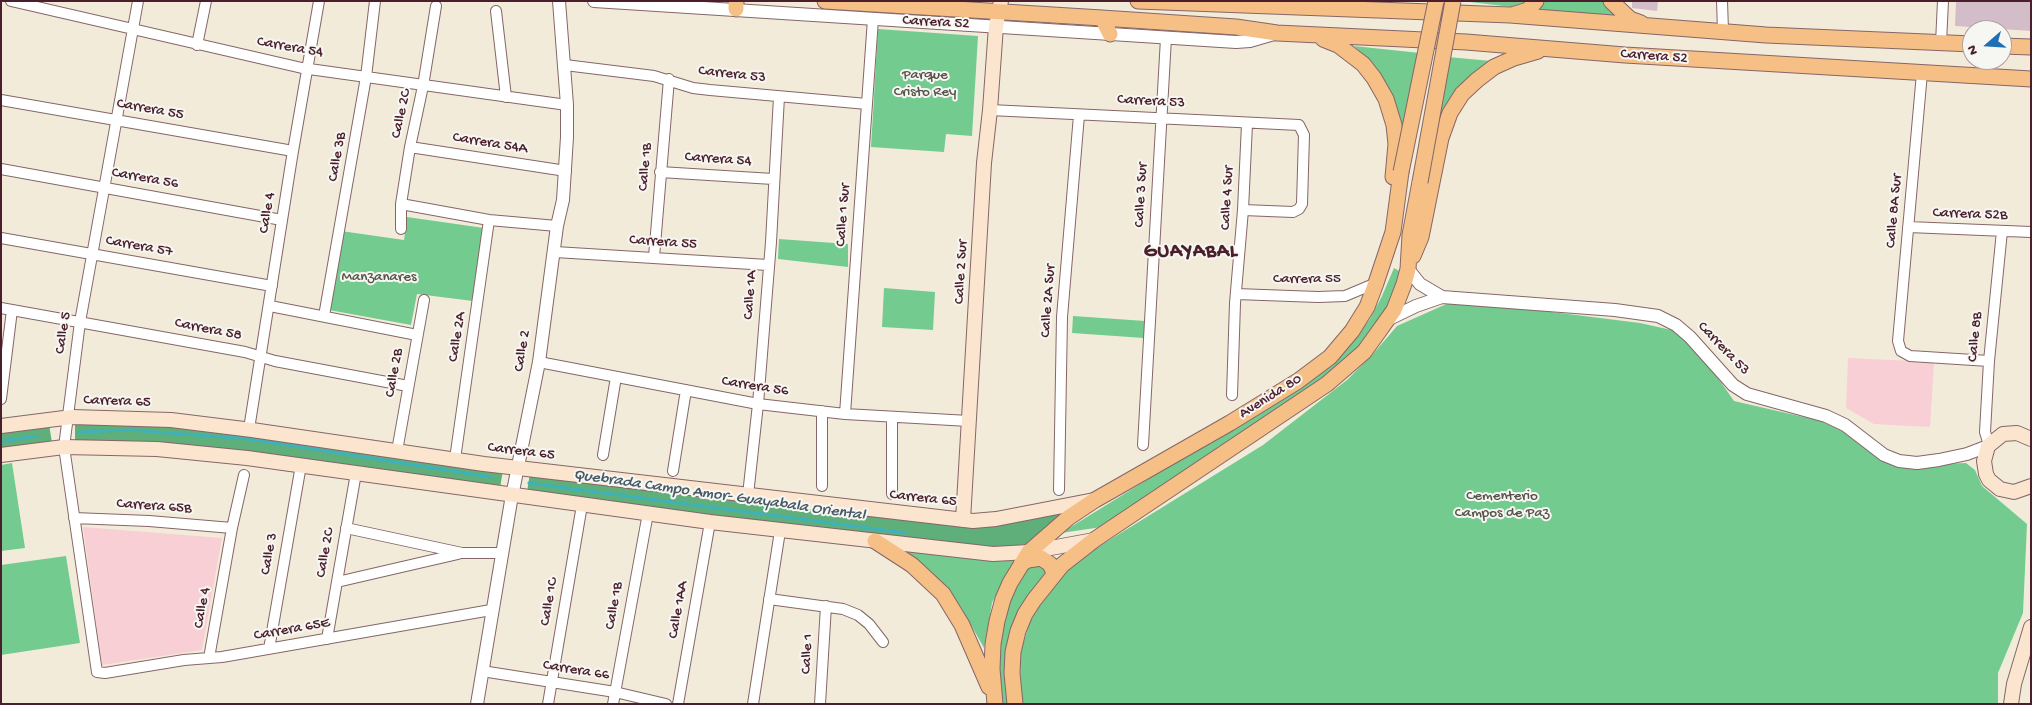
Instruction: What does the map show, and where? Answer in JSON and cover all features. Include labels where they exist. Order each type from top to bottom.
[{"type":"main road","name":"Carrera 52","points":[[825,1],[997,10],[1236,28],[1277,33],[2031,79]]},
{"type":"main road","name":"Carrera 52","points":[[1138,1],[1244,3],[1378,11],[1510,15],[1652,27],[1962,44]]},
{"type":"main road","points":[[1363,1],[1378,11]]},
{"type":"main road","name":"Avenida 80","points":[[995,702],[992,669],[994,632],[1003,600],[1025,558],[1068,518],[1095,500],[1237,419],[1298,381],[1330,357],[1367,307],[1393,232],[1400,172],[1436,1]]},
{"type":"main road","name":"Avenida 80","points":[[1015,704],[1012,673],[1013,652],[1018,632],[1025,614],[1054,573],[1072,556],[1094,540],[1327,384],[1364,352],[1387,320],[1401,295],[1408,269],[1410,235],[1453,1]]},
{"type":"main road","points":[[1510,15],[1528,10],[1536,1]]},
{"type":"main road","points":[[1611,1],[1630,19],[1652,27]]},
{"type":"main road","name":"Calle 2 Sur","points":[[962,520],[984,163],[997,10]]},
{"type":"main road","points":[[1102,18],[1110,34]]},
{"type":"main road","points":[[1310,35],[1338,45],[1363,64],[1374,78],[1386,99],[1394,125],[1396,160],[1384,230],[1382,268]]},
{"type":"main road","points":[[2012,46],[2031,47]]},
{"type":"main road","points":[[1408,269],[1421,237],[1440,138],[1450,113],[1462,94],[1494,67],[1534,52],[1558,49]]},
{"type":"main road","name":"Carrera 65","points":[[1,426],[66,417],[150,418],[249,429],[518,468],[962,520],[996,519],[1095,500]]},
{"type":"main road","points":[[2031,427],[2016,433],[2003,434],[1989,445],[1984,461],[1986,474],[1994,485],[2006,491],[2014,492],[2031,501]]},
{"type":"main road","points":[[2016,433],[2031,439]]},
{"type":"main road","points":[[1,455],[64,447],[157,449],[301,465],[710,522],[993,554],[1028,560],[1041,558],[1050,564],[1054,573]]},
{"type":"main road","points":[[2014,492],[2031,486]]},
{"type":"main road","points":[[875,540],[912,565],[943,594],[962,625],[995,702]]},
{"type":"main road","points":[[1025,558],[1094,540]]},
{"type":"main road","points":[[2011,704],[2014,684],[2030,630]]},
{"type":"street","name":"Carrera 54","points":[[11,1],[197,45],[308,68],[423,86],[567,105]]},
{"type":"street","name":"Calle 5","points":[[97,672],[64,447],[66,417],[80,322],[106,187],[116,120],[138,1]]},
{"type":"street","points":[[197,45],[206,1]]},
{"type":"street","name":"Calle 4","points":[[249,429],[319,1]]},
{"type":"street","name":"Calle 3B","points":[[324,316],[366,77],[375,1]]},
{"type":"street","name":"Calle 2","points":[[477,704],[501,553],[539,362],[563,200],[566,171],[567,105],[559,1]]},
{"type":"street","name":"Carrera 52","points":[[594,1],[736,5],[873,19],[997,10],[1110,34],[1243,42],[1277,33]]},
{"type":"street","points":[[1722,1],[1723,31]]},
{"type":"street","points":[[1941,43],[1943,1]]},
{"type":"street","name":"Calle 2C","points":[[401,229],[401,204],[436,6]]},
{"type":"street","points":[[496,11],[506,97]]},
{"type":"street","name":"Calle 1 Sur","points":[[845,414],[873,19]]},
{"type":"street","name":"Calle 3 Sur","points":[[1143,445],[1166,38]]},
{"type":"street","name":"Carrera 53","points":[[565,65],[654,76],[669,79],[693,88],[867,104]]},
{"type":"street","name":"Calle 8A Sur","points":[[1922,73],[1898,342],[1901,351],[1910,356],[1989,361]]},
{"type":"street","name":"Calle 1B","points":[[654,257],[669,79]]},
{"type":"street","name":"Calle 1A","points":[[748,495],[758,404],[779,97]]},
{"type":"street","name":"Carrera 55","points":[[1,100],[293,151]]},
{"type":"street","name":"Carrera 53","points":[[990,110],[1247,124],[1299,125],[1304,135],[1302,204],[1299,209],[1293,212],[1243,210]]},
{"type":"street","name":"Calle 2A Sur","points":[[1060,490],[1062,317],[1079,115]]},
{"type":"street","name":"Calle 4 Sur","points":[[1232,395],[1236,294],[1243,210],[1247,124]]},
{"type":"street","name":"Carrera 54A","points":[[410,147],[566,171]]},
{"type":"street","name":"Carrera 56","points":[[1,169],[282,220]]},
{"type":"street","name":"Carrera 54","points":[[660,172],[773,179]]},
{"type":"street","points":[[401,204],[489,220],[558,226]]},
{"type":"street","name":"Calle 2A","points":[[455,459],[489,220]]},
{"type":"street","name":"Carrera 52B","points":[[1908,228],[2031,232]]},
{"type":"street","name":"Calle 8B","points":[[1989,445],[1985,432],[1989,361],[2002,231]]},
{"type":"street","name":"Carrera 57","points":[[1,238],[272,286]]},
{"type":"street","name":"Carrera 55","points":[[555,252],[768,265]]},
{"type":"street","name":"Carrera 53","points":[[1408,269],[1420,284],[1442,297]]},
{"type":"street","name":"Carrera 55","points":[[1236,294],[1318,297],[1346,296],[1376,283]]},
{"type":"street","name":"Carrera 53","points":[[1387,320],[1416,306],[1442,297],[1615,310],[1658,316],[1676,325],[1690,336],[1733,385],[1747,394],[1845,424],[1884,455],[1899,462],[1917,463],[1967,454],[1989,445]]},
{"type":"street","name":"Calle 2B","points":[[397,451],[424,300]]},
{"type":"street","points":[[270,306],[417,335]]},
{"type":"street","points":[[1,399],[7,309]]},
{"type":"street","name":"Carrera 58","points":[[7,309],[235,350],[275,362],[408,386]]},
{"type":"street","name":"Carrera 56","points":[[539,362],[758,404],[845,414],[969,421]]},
{"type":"street","points":[[603,455],[616,377]]},
{"type":"street","points":[[673,471],[686,390]]},
{"type":"street","points":[[822,411],[822,486]]},
{"type":"street","points":[[892,417],[892,494]]},
{"type":"street","points":[[1967,454],[1984,461]]},
{"type":"street","name":"Calle 3","points":[[269,649],[301,465]]},
{"type":"street","name":"Calle 2C","points":[[327,639],[356,473]]},
{"type":"street","name":"Calle 4","points":[[209,658],[232,528],[244,475]]},
{"type":"street","name":"Calle 1C","points":[[548,704],[582,505]]},
{"type":"street","name":"Calle 1B","points":[[613,704],[648,514]]},
{"type":"street","name":"Carrera 65B","points":[[74,518],[149,521],[232,528]]},
{"type":"street","name":"Calle 1AA","points":[[678,704],[710,522]]},
{"type":"street","points":[[346,528],[462,553],[501,553]]},
{"type":"street","points":[[753,704],[780,530]]},
{"type":"street","points":[[337,582],[462,553]]},
{"type":"street","points":[[769,600],[843,609],[858,615],[869,624],[883,642]]},
{"type":"street","name":"Calle 1","points":[[820,704],[826,606]]},
{"type":"street","name":"Carrera 65E","points":[[97,672],[104,673],[269,649],[491,610]]},
{"type":"street","name":"Carrera 66","points":[[482,671],[615,692],[666,704]]},
{"type":"shaded area","points":[[1632,1],[1658,1],[1657,11],[1632,8]]},
{"type":"shaded area","points":[[1956,1],[2031,1],[2031,31],[2012,30],[2012,20],[1962,20],[1962,26],[1955,26]]},
{"type":"shaded area","points":[[1848,358],[1934,362],[1930,427],[1874,424],[1846,408]]},
{"type":"shaded area","points":[[83,527],[222,538],[202,650],[102,665]]},
{"type":"green space","points":[[1462,1],[1530,1],[1520,8]]},
{"type":"green space","points":[[1544,1],[1602,1],[1622,23],[1534,12]]},
{"type":"green space","name":"Parque Cristo Rey","points":[[878,29],[978,36],[972,136],[946,134],[944,152],[871,147]]},
{"type":"green space","points":[[1354,46],[1420,53],[1402,146],[1369,60]]},
{"type":"green space","points":[[1448,57],[1491,61],[1438,126]]},
{"type":"green space","name":"Manzanares","points":[[407,217],[484,228],[473,301],[417,294],[411,325],[329,310],[341,231],[404,240]]},
{"type":"green space","points":[[779,239],[848,244],[848,267],[778,259]]},
{"type":"green space","points":[[1394,268],[1401,272],[1387,313],[1364,345],[1325,379],[1102,527],[1061,533],[1299,386],[1336,357],[1352,343],[1370,319]]},
{"type":"green space","points":[[884,288],[935,292],[933,330],[882,327]]},
{"type":"green space","name":"Cementerio Campos de Paz","points":[[1451,302],[1472,302],[1640,323],[1676,331],[1709,365],[1734,401],[1821,421],[1914,465],[1966,463],[1975,470],[1982,486],[2027,524],[2023,613],[1998,673],[1998,704],[1021,704],[1020,654],[1030,622],[1053,582],[1082,557],[1263,445],[1347,380],[1397,326]]},
{"type":"green space","points":[[1073,316],[1145,321],[1144,338],[1072,333]]},
{"type":"green space","points":[[75,423],[173,425],[503,470],[500,488],[75,443]]},
{"type":"green space","points":[[49,424],[52,443],[1,450],[1,431]]},
{"type":"green space","points":[[12,463],[25,548],[1,551],[1,465]]},
{"type":"green space","points":[[530,473],[971,528],[1021,521],[1064,510],[1030,544],[995,547],[875,536],[527,492]]},
{"type":"green space","points":[[897,548],[988,560],[1015,561],[992,603],[984,648],[962,609],[943,583]]},
{"type":"green space","points":[[66,556],[80,643],[1,655],[1,565]]},
{"type":"green space","points":[[1042,564],[1049,571],[1022,606],[1010,704],[1000,704],[996,677],[1002,622],[1012,596],[1030,565]]},
{"type":"waterway","name":"Quebrada Campo Amor- Guayabala Oriental","points":[[79,432],[130,430],[249,439],[491,477]]},
{"type":"waterway","name":"Quebrada Campo Amor- Guayabala Oriental","points":[[1,441],[37,436]]},
{"type":"waterway","name":"Quebrada Campo Amor- Guayabala Oriental","points":[[529,483],[906,533]]},
{"type":"district","name":"GUAYABAL","points":[[1191,253]]}]
